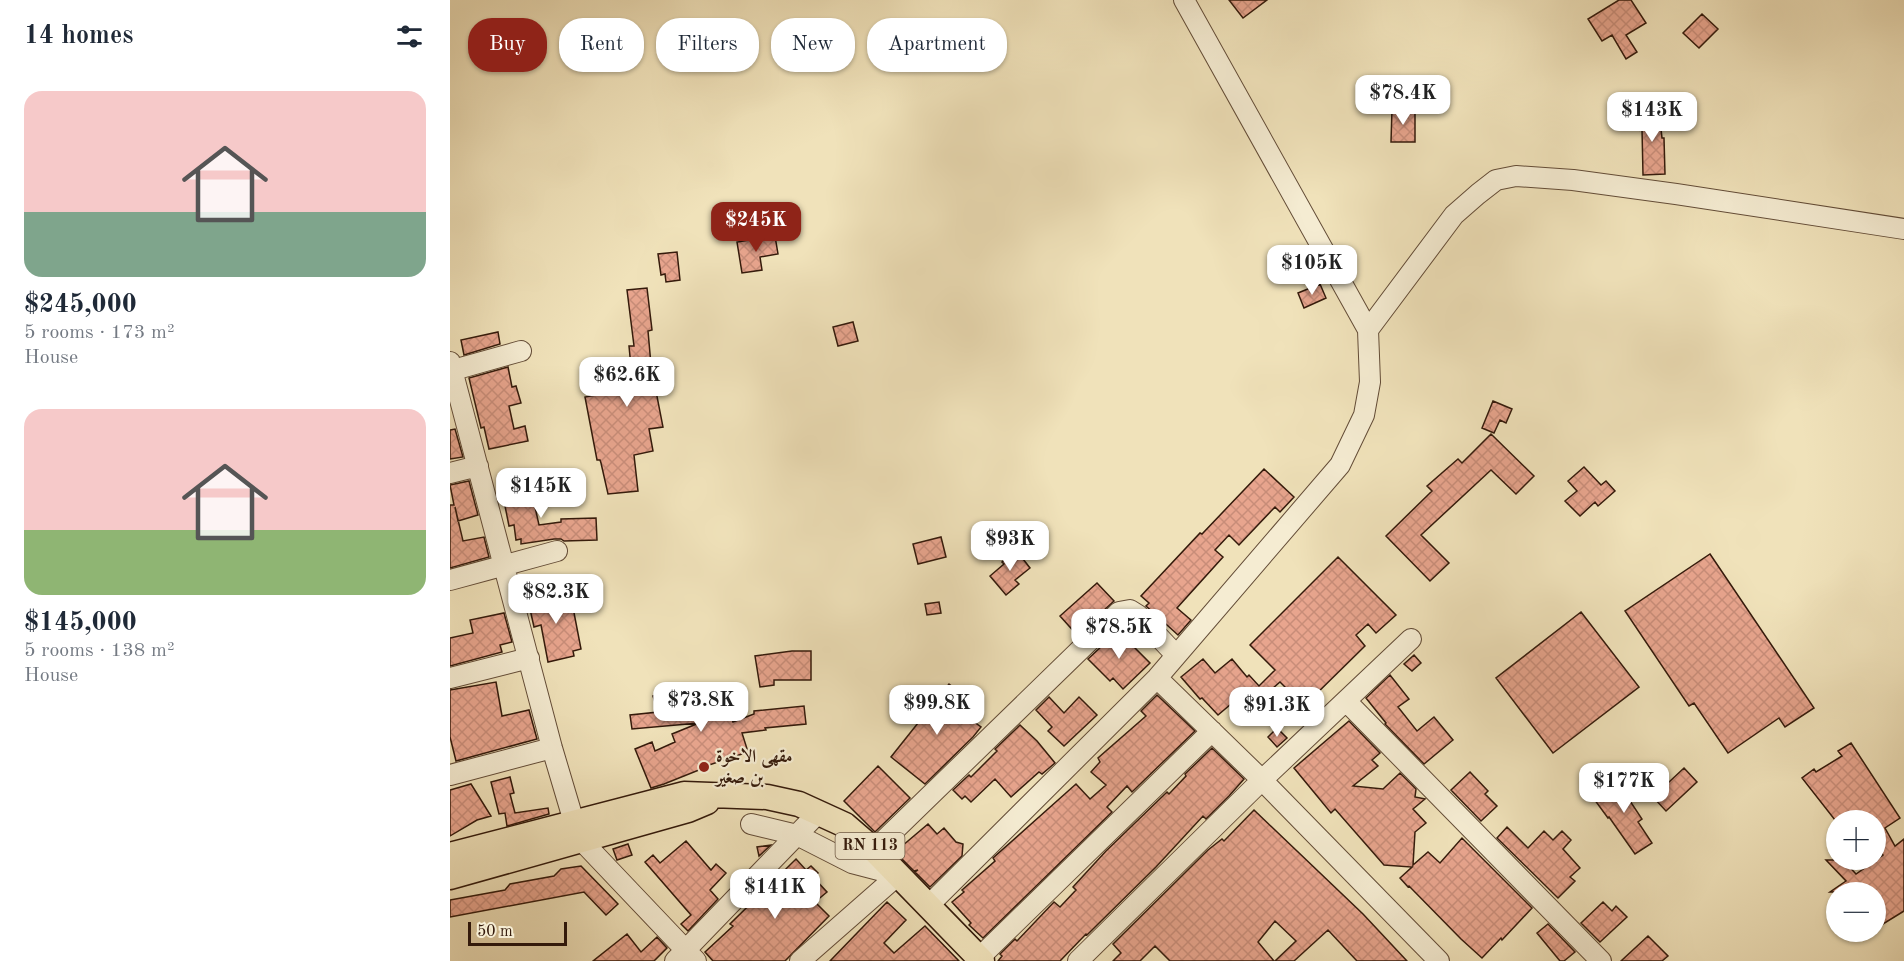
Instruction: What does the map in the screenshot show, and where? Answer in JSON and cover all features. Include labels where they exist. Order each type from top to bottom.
[{"type":"main road","name":"RN 113","points":[[450,855],[688,810],[722,796],[767,797],[799,804],[845,825],[874,850],[980,959]]},
{"type":"main road","name":"RN 113","points":[[450,877],[578,832]]},
{"type":"street","points":[[928,906],[1157,678],[1340,465],[1364,415],[1370,382],[1368,330],[1184,0]]},
{"type":"street","points":[[1368,330],[1454,215],[1496,180],[1516,176],[1573,180],[1676,194],[1904,229]]},
{"type":"street","points":[[521,351],[451,368],[552,748],[578,832],[686,958],[819,812]]},
{"type":"street","points":[[450,473],[478,466]]},
{"type":"street","points":[[450,580],[557,551]]},
{"type":"street","points":[[874,850],[1119,612],[1130,610],[1138,615],[1176,655]]},
{"type":"street","points":[[1080,960],[1262,780],[1411,639]]},
{"type":"street","points":[[450,678],[529,658]]},
{"type":"street","points":[[1157,678],[1262,780],[1439,961]]},
{"type":"street","points":[[1346,700],[1601,961]]},
{"type":"street","points":[[980,959],[1212,731]]},
{"type":"street","points":[[450,775],[552,748]]},
{"type":"street","points":[[751,824],[797,835],[852,863],[898,875]]},
{"type":"street","points":[[800,961],[898,875]]},
{"type":"building","points":[[1229,0],[1267,0],[1243,18]]},
{"type":"building","points":[[1619,0],[1631,0],[1646,23],[1626,35],[1637,52],[1626,59],[1612,35],[1602,41],[1588,19]]},
{"type":"building","points":[[1702,14],[1718,29],[1699,48],[1683,33]]},
{"type":"building","points":[[1392,109],[1415,109],[1415,142],[1391,142]]},
{"type":"building","points":[[1659,110],[1662,138],[1664,138],[1665,174],[1643,175],[1642,129],[1640,130],[1638,112]]},
{"type":"building","points":[[775,236],[778,254],[760,257],[762,270],[742,273],[737,242]]},
{"type":"building","points":[[677,252],[680,280],[666,282],[665,274],[661,275],[658,254]]},
{"type":"building","points":[[1320,284],[1326,298],[1304,308],[1298,293]]},
{"type":"building","points":[[647,288],[652,330],[648,331],[653,387],[655,386],[663,427],[649,429],[653,451],[634,455],[638,491],[608,494],[601,463],[597,460],[585,397],[633,388],[629,346],[634,346],[627,290]]},
{"type":"building","points":[[853,322],[858,341],[838,346],[833,327]]},
{"type":"building","points":[[498,332],[500,344],[464,355],[461,340]]},
{"type":"building","points":[[508,367],[512,387],[516,386],[521,403],[509,406],[514,429],[525,426],[528,441],[489,449],[484,427],[481,428],[469,378]]},
{"type":"building","points":[[1493,401],[1512,409],[1506,423],[1500,420],[1494,433],[1482,428]]},
{"type":"building","points":[[455,429],[463,457],[450,459],[450,430]]},
{"type":"building","points":[[1491,434],[1534,476],[1516,494],[1491,470],[1421,535],[1449,563],[1430,581],[1386,536],[1432,491],[1427,486],[1458,459],[1462,463]]},
{"type":"building","points":[[1584,467],[1601,485],[1606,481],[1615,491],[1598,506],[1595,502],[1580,516],[1565,501],[1577,491],[1568,481]]},
{"type":"building","points":[[1264,469],[1294,497],[1280,512],[1275,507],[1239,545],[1229,535],[1215,550],[1223,557],[1177,608],[1191,620],[1178,635],[1146,606],[1149,603],[1141,596]]},
{"type":"building","points":[[529,480],[539,525],[561,522],[561,519],[596,518],[597,540],[554,539],[521,544],[521,539],[516,540],[514,525],[509,526],[501,486]]},
{"type":"building","points":[[469,481],[478,515],[458,521],[463,541],[484,537],[489,557],[450,568],[450,505],[454,505],[450,485]]},
{"type":"building","points":[[941,537],[946,557],[918,564],[913,544]]},
{"type":"building","points":[[1016,550],[1030,568],[1015,580],[1019,584],[1006,595],[990,576]]},
{"type":"building","points":[[1710,554],[1814,708],[1785,727],[1779,718],[1728,753],[1694,703],[1689,706],[1625,611]]},
{"type":"building","points":[[1338,557],[1396,615],[1376,633],[1368,624],[1356,635],[1365,646],[1304,706],[1280,682],[1248,710],[1237,699],[1218,715],[1181,677],[1203,659],[1215,673],[1232,659],[1247,677],[1249,675],[1259,686],[1275,670],[1250,645]]},
{"type":"building","points":[[1097,583],[1114,601],[1077,635],[1060,616]]},
{"type":"building","points":[[570,592],[581,649],[573,651],[574,656],[548,662],[541,625],[534,627],[528,600]]},
{"type":"building","points":[[939,602],[941,613],[927,615],[925,604]]},
{"type":"building","points":[[1581,612],[1639,687],[1553,753],[1496,678]]},
{"type":"building","points":[[504,613],[512,642],[500,645],[502,652],[450,666],[450,638],[473,633],[470,620]]},
{"type":"building","points":[[1118,631],[1150,663],[1123,689],[1113,678],[1110,681],[1088,659]]},
{"type":"building","points":[[811,651],[811,680],[774,680],[774,685],[760,687],[755,656]]},
{"type":"building","points":[[1414,655],[1421,663],[1412,671],[1404,664]]},
{"type":"building","points":[[1390,675],[1409,699],[1398,707],[1417,731],[1434,717],[1453,740],[1424,764],[1385,724],[1366,698]]},
{"type":"building","points":[[496,682],[502,716],[529,710],[537,739],[456,761],[450,737],[450,690]]},
{"type":"building","points":[[949,684],[973,703],[963,714],[981,727],[925,784],[891,757]]},
{"type":"building","points":[[691,685],[696,701],[723,692],[733,722],[754,714],[754,711],[804,706],[806,724],[742,733],[748,752],[651,788],[635,749],[652,742],[655,751],[675,742],[672,734],[699,723],[632,729],[630,715],[658,712],[653,696]]},
{"type":"building","points":[[1157,695],[1195,731],[1132,792],[1127,786],[1107,807],[1112,812],[983,938],[969,925],[971,923],[952,902],[995,861],[993,858],[1076,784],[1090,799],[1106,785],[1091,772],[1100,762],[1098,758],[1146,716],[1141,711]]},
{"type":"building","points":[[1049,697],[1064,713],[1079,697],[1097,715],[1064,746],[1048,731],[1052,727],[1036,710]]},
{"type":"building","points":[[1349,721],[1380,753],[1372,760],[1378,766],[1353,786],[1383,789],[1400,773],[1416,789],[1415,797],[1425,799],[1413,809],[1426,823],[1415,832],[1413,865],[1428,852],[1440,863],[1462,838],[1532,908],[1482,958],[1400,878],[1412,867],[1384,865],[1335,809],[1331,813],[1294,768]]},
{"type":"building","points":[[1020,725],[1055,763],[1042,774],[1039,772],[1011,797],[995,779],[971,802],[965,796],[962,799],[953,790],[969,775],[971,777]]},
{"type":"building","points":[[1277,728],[1287,738],[1277,747],[1268,737]]},
{"type":"building","points":[[1851,743],[1900,818],[1886,827],[1886,810],[1827,810],[1802,778],[1814,769],[1816,772],[1842,756],[1838,751]]},
{"type":"building","points":[[1212,748],[1244,779],[1206,819],[1203,816],[1156,867],[1060,961],[998,961],[1002,956],[1000,954],[1015,939],[1017,941],[1054,902],[1060,907],[1076,890],[1073,887],[1106,851],[1167,792],[1169,794],[1186,776],[1185,774]]},
{"type":"building","points":[[878,766],[910,798],[875,832],[844,801]]},
{"type":"building","points":[[1684,768],[1697,782],[1666,811],[1653,797]]},
{"type":"building","points":[[1470,772],[1488,791],[1485,794],[1497,806],[1481,821],[1451,790]]},
{"type":"building","points":[[510,777],[514,793],[510,794],[515,813],[548,808],[549,814],[507,826],[505,813],[499,814],[491,782]]},
{"type":"building","points":[[1624,777],[1638,796],[1630,801],[1642,819],[1638,822],[1652,843],[1635,854],[1594,799]]},
{"type":"building","points":[[471,784],[491,816],[477,820],[450,836],[450,790]]},
{"type":"building","points":[[1254,810],[1363,914],[1407,961],[1357,961],[1328,930],[1294,961],[1275,961],[1296,941],[1275,921],[1258,942],[1274,961],[1170,961],[1155,946],[1140,961],[1113,961],[1121,953],[1113,944],[1208,850],[1222,839],[1224,841]]},
{"type":"building","points":[[928,824],[937,834],[944,828],[956,842],[963,844],[962,856],[930,887],[915,872],[918,870],[914,871],[895,852]]},
{"type":"building","points":[[1507,827],[1528,848],[1544,831],[1553,840],[1562,831],[1571,840],[1563,849],[1580,868],[1570,877],[1575,881],[1558,898],[1497,838]]},
{"type":"building","points":[[1886,830],[1895,846],[1904,839],[1904,911],[1886,922],[1886,882],[1845,882],[1836,870],[1852,870],[1856,874],[1862,870],[1886,870]]},
{"type":"building","points":[[686,841],[711,870],[716,864],[726,873],[710,890],[718,899],[688,931],[681,924],[691,915],[645,862],[653,855],[660,863]]},
{"type":"building","points":[[628,844],[632,855],[617,860],[613,849]]},
{"type":"building","points":[[771,845],[759,856],[757,847]]},
{"type":"building","points":[[796,859],[806,870],[811,866],[818,873],[813,877],[827,892],[815,902],[829,916],[785,961],[713,961],[705,952],[733,926],[730,924]]},
{"type":"building","points":[[581,866],[618,904],[606,915],[584,892],[450,917],[450,900],[505,890],[510,884],[554,876],[561,869]]},
{"type":"building","points":[[887,902],[906,920],[884,943],[894,953],[925,926],[959,961],[830,961]]},
{"type":"building","points":[[1603,902],[1612,911],[1616,906],[1627,917],[1600,942],[1581,923]]},
{"type":"building","points":[[1548,924],[1575,952],[1564,961],[1560,961],[1537,933]]},
{"type":"building","points":[[627,934],[641,952],[657,937],[667,948],[654,961],[593,961]]},
{"type":"building","points":[[1648,936],[1668,956],[1662,961],[1621,961]]},
{"type":"place","name":"مقهی الاخوة بن صغير","points":[[704,767]]}]
